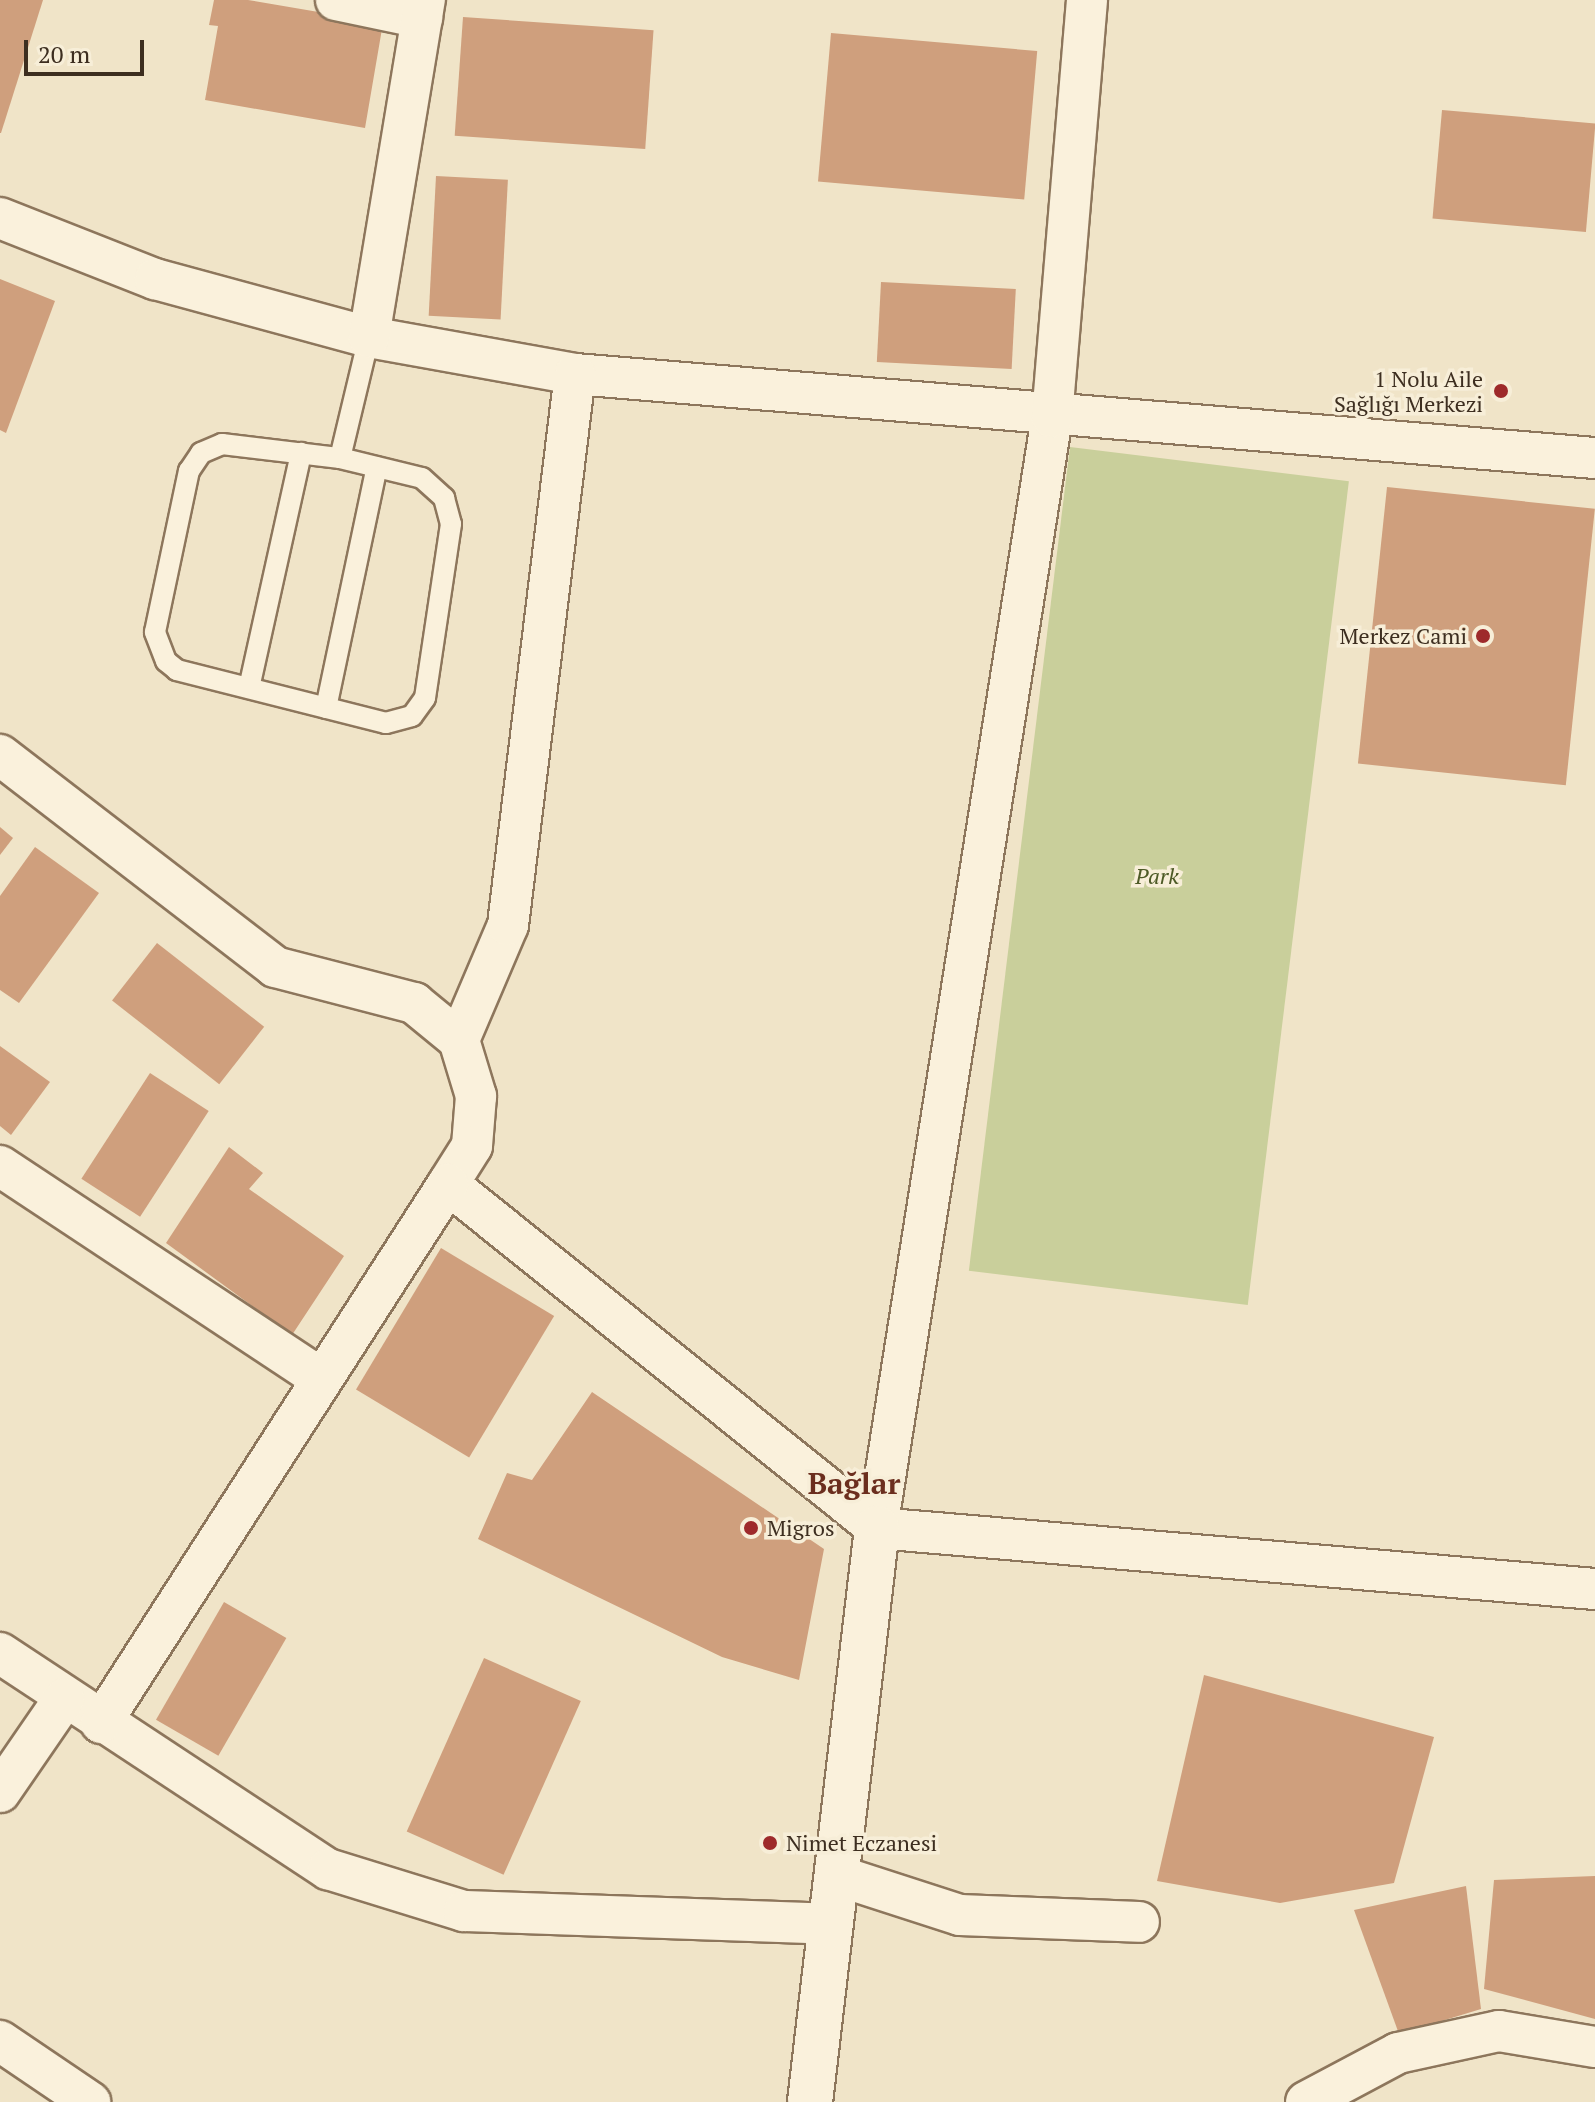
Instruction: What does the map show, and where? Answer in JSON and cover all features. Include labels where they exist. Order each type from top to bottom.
[{"type":"street","points":[[336,0],[424,9],[369,337]]},
{"type":"street","points":[[810,2102],[877,1528],[1052,417],[1087,0]]},
{"type":"street","points":[[0,218],[155,279],[369,337],[575,374],[1052,417],[1266,427],[1595,458]]},
{"type":"street","points":[[459,1040],[508,925],[575,374]]},
{"type":"street","points":[[0,755],[275,967],[414,1003],[459,1040],[476,1096],[472,1146],[101,1723]]},
{"type":"street","points":[[0,1166],[320,1378]]},
{"type":"street","points":[[448,1184],[877,1528],[1595,1589]]},
{"type":"street","points":[[0,1653],[64,1699],[328,1869],[464,1911],[831,1924]]},
{"type":"street","points":[[0,1792],[64,1699]]},
{"type":"street","points":[[836,1875],[960,1915],[1139,1922]]},
{"type":"street","points":[[1306,2102],[1398,2053],[1499,2031],[1595,2047]]},
{"type":"street","points":[[0,2041],[90,2102]]},
{"type":"lane","points":[[340,458],[369,337]]},
{"type":"lane","points":[[222,444],[340,458],[422,478],[444,498],[449,510],[425,698],[412,716],[400,722],[326,708],[177,670],[156,641],[189,471],[201,453],[222,444]]},
{"type":"lane","points":[[249,688],[301,453]]},
{"type":"lane","points":[[326,708],[377,467]]},
{"type":"green space","name":"Park","points":[[1070,447],[1349,481],[1248,1305],[969,1271]]},
{"type":"building","points":[[0,0],[43,0],[1,133],[0,133]]},
{"type":"building","points":[[214,0],[248,0],[383,23],[365,128],[205,100],[218,26],[209,25]]},
{"type":"building","points":[[463,17],[654,30],[645,149],[455,136]]},
{"type":"building","points":[[831,33],[1037,51],[1024,199],[818,181]]},
{"type":"building","points":[[1442,110],[1595,123],[1586,232],[1433,219]]},
{"type":"building","points":[[436,176],[508,180],[501,320],[429,316]]},
{"type":"building","points":[[0,279],[55,301],[6,433],[0,430]]},
{"type":"building","points":[[881,282],[1016,289],[1012,369],[877,362]]},
{"type":"building","name":"Merkez Cami","points":[[1387,487],[1595,509],[1566,785],[1358,763]]},
{"type":"building","points":[[0,827],[13,838],[0,855]]},
{"type":"building","points":[[35,847],[99,893],[19,1003],[0,990],[0,896]]},
{"type":"building","points":[[157,943],[264,1027],[219,1084],[112,1001]]},
{"type":"building","points":[[0,1046],[50,1082],[11,1135],[0,1126]]},
{"type":"building","points":[[150,1073],[209,1111],[140,1217],[81,1179]]},
{"type":"building","points":[[229,1147],[263,1173],[249,1189],[344,1256],[292,1335],[166,1243]]},
{"type":"building","points":[[441,1248],[554,1316],[469,1457],[356,1389]]},
{"type":"building","points":[[592,1392],[824,1549],[799,1680],[722,1657],[478,1539],[507,1473],[532,1480]]},
{"type":"building","points":[[224,1602],[286,1638],[218,1756],[156,1720]]},
{"type":"building","points":[[484,1658],[581,1701],[504,1875],[407,1832]]},
{"type":"building","points":[[1204,1675],[1434,1737],[1394,1883],[1280,1903],[1157,1881]]},
{"type":"building","points":[[1595,1876],[1595,2019],[1484,1989],[1494,1880]]},
{"type":"building","points":[[1466,1886],[1481,2009],[1399,2034],[1354,1910]]},
{"type":"place","name":"1 Nolu Aile Sağlığı Merkezi","points":[[1501,391]]},
{"type":"place","name":"Merkez Cami","points":[[1483,636]]},
{"type":"place","name":"Migros","points":[[751,1528]]},
{"type":"place","name":"Nimet Eczanesi","points":[[770,1843]]},
{"type":"district","name":"Bağlar","points":[[854,1483]]}]
